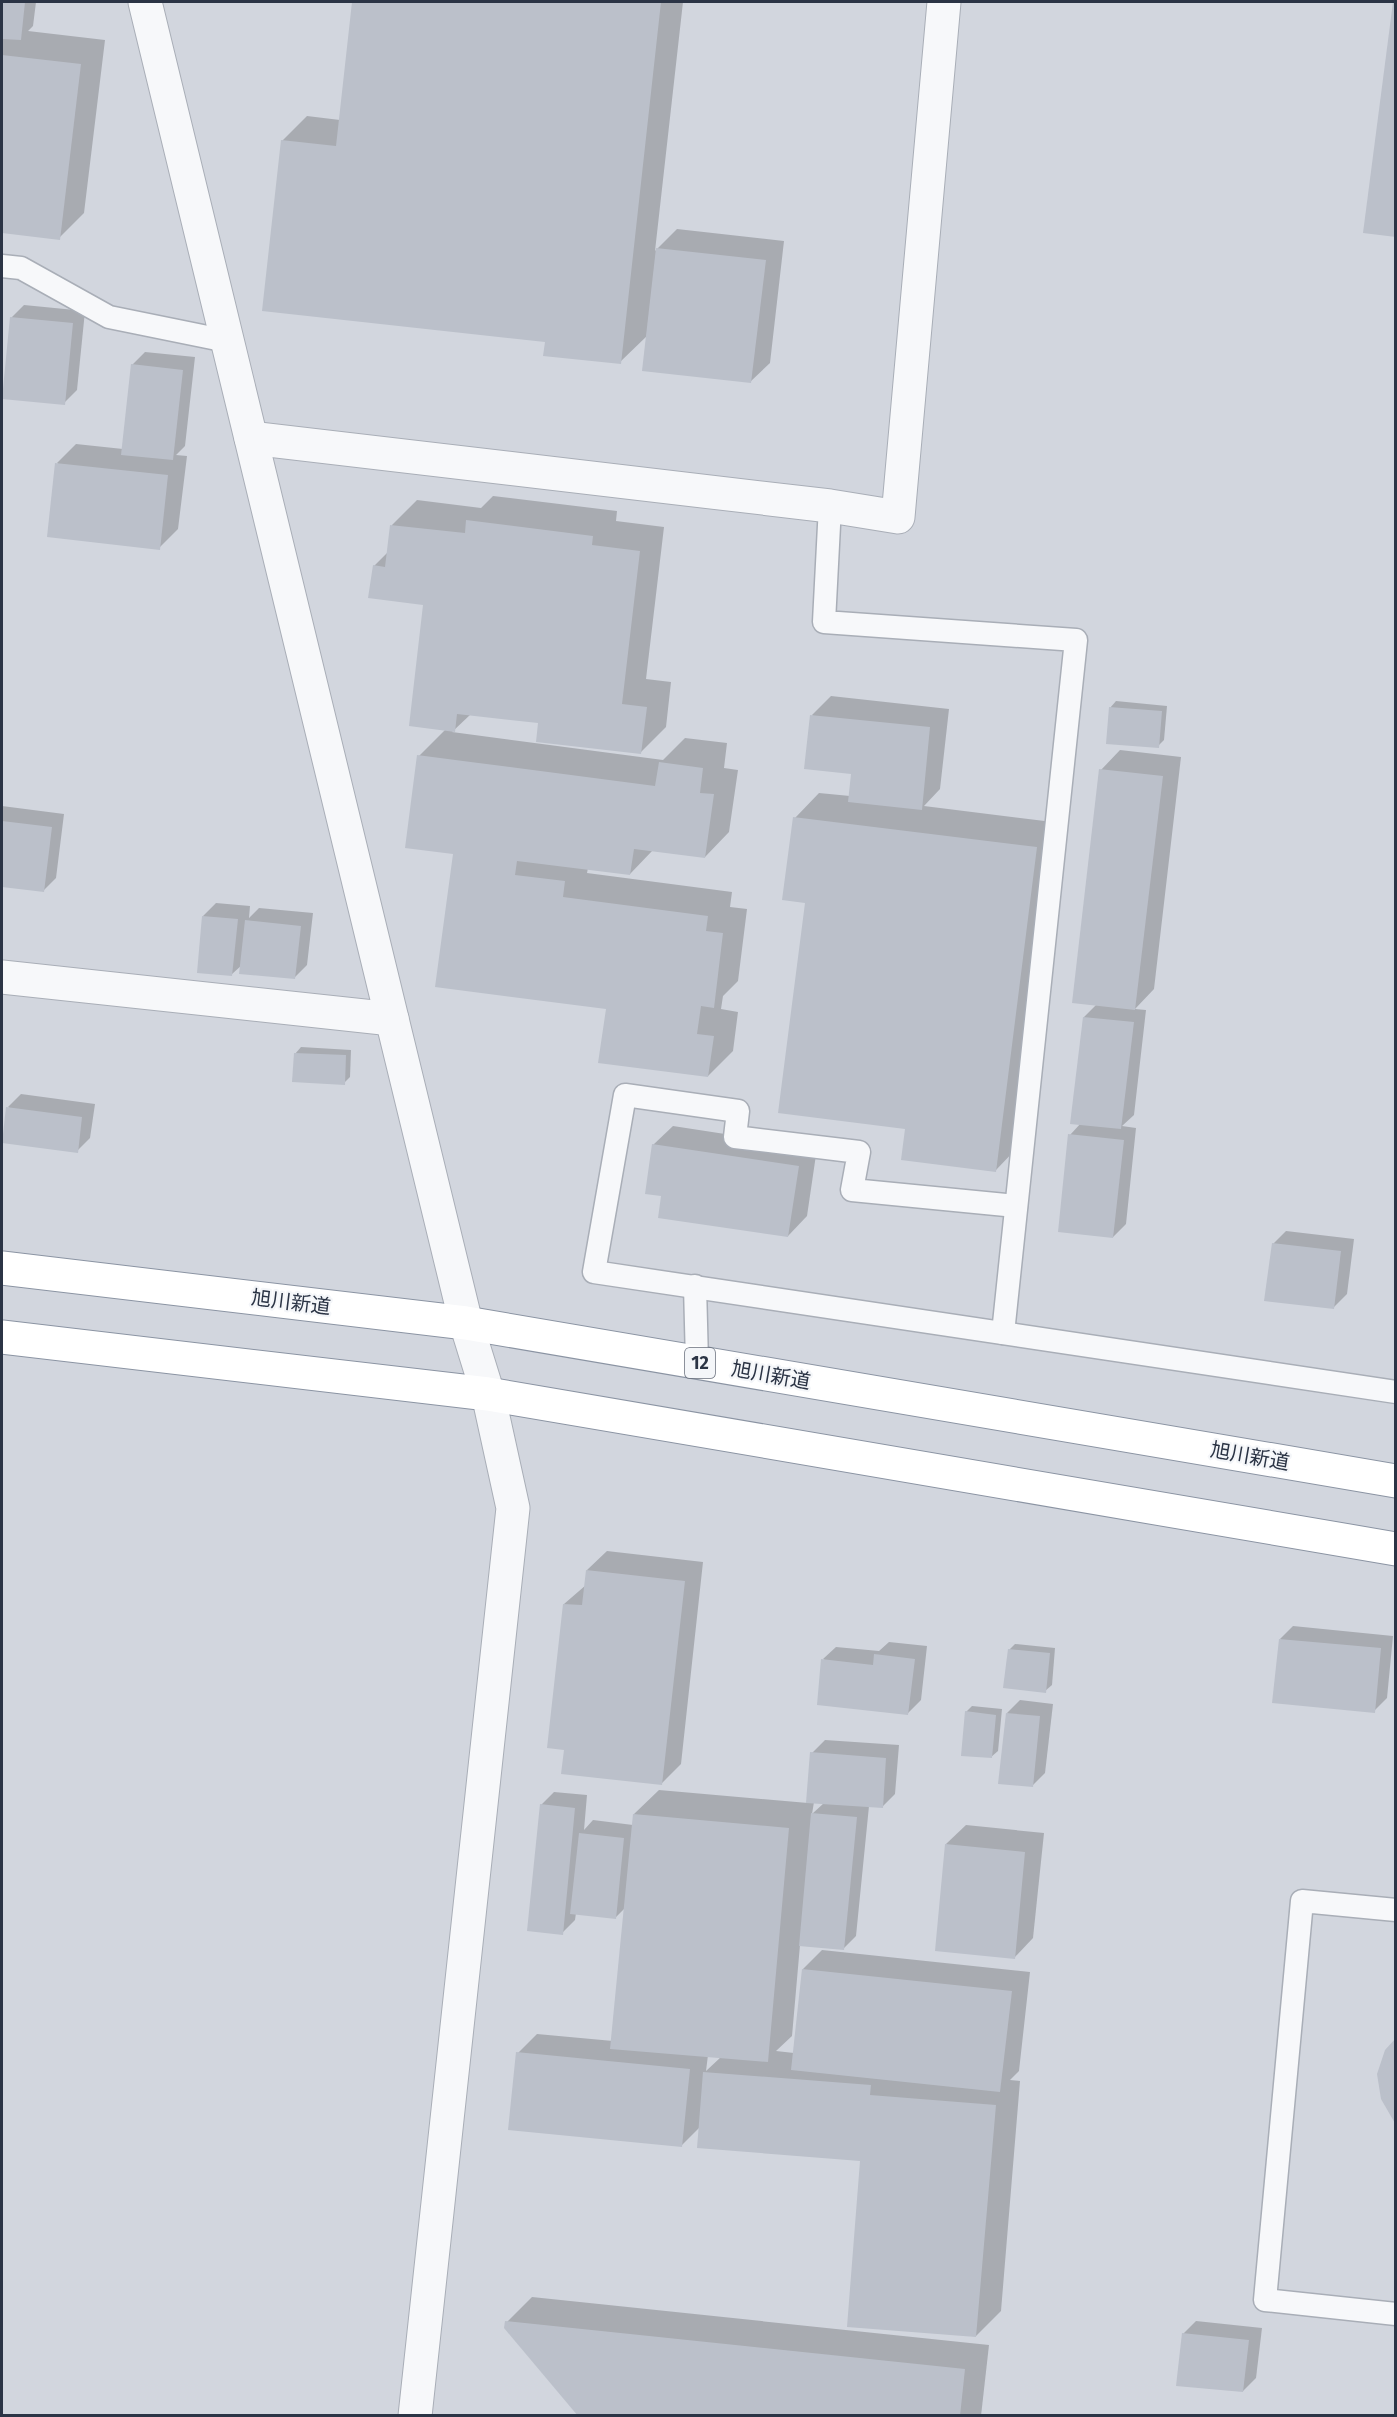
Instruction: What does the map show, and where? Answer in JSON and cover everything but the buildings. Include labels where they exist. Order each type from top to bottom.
[{"type":"highway","name":"旭川新道","points":[[2,1268],[466,1323],[1395,1481]]},
{"type":"highway","points":[[2,1337],[488,1394],[1395,1549]]},
{"type":"street","points":[[145,2],[466,1323],[488,1394],[513,1508],[415,2415]]},
{"type":"street","points":[[251,438],[830,506],[898,517],[944,2]]},
{"type":"street","points":[[2,977],[392,1020]]},
{"type":"lane","points":[[2,266],[21,268],[109,317],[228,341]]},
{"type":"lane","points":[[830,506],[824,622],[1076,640],[1003,1333]]},
{"type":"lane","points":[[1016,1206],[852,1190],[859,1152],[735,1137],[738,1111],[625,1095],[594,1272],[1395,1392]]},
{"type":"lane","points":[[694,1286],[697,1362]]},
{"type":"lane","points":[[1395,1910],[1302,1902],[1265,2300],[1395,2314]]},
{"type":"shaded area","points":[[2,2],[1395,2],[1395,2415],[2,2415]]}]
